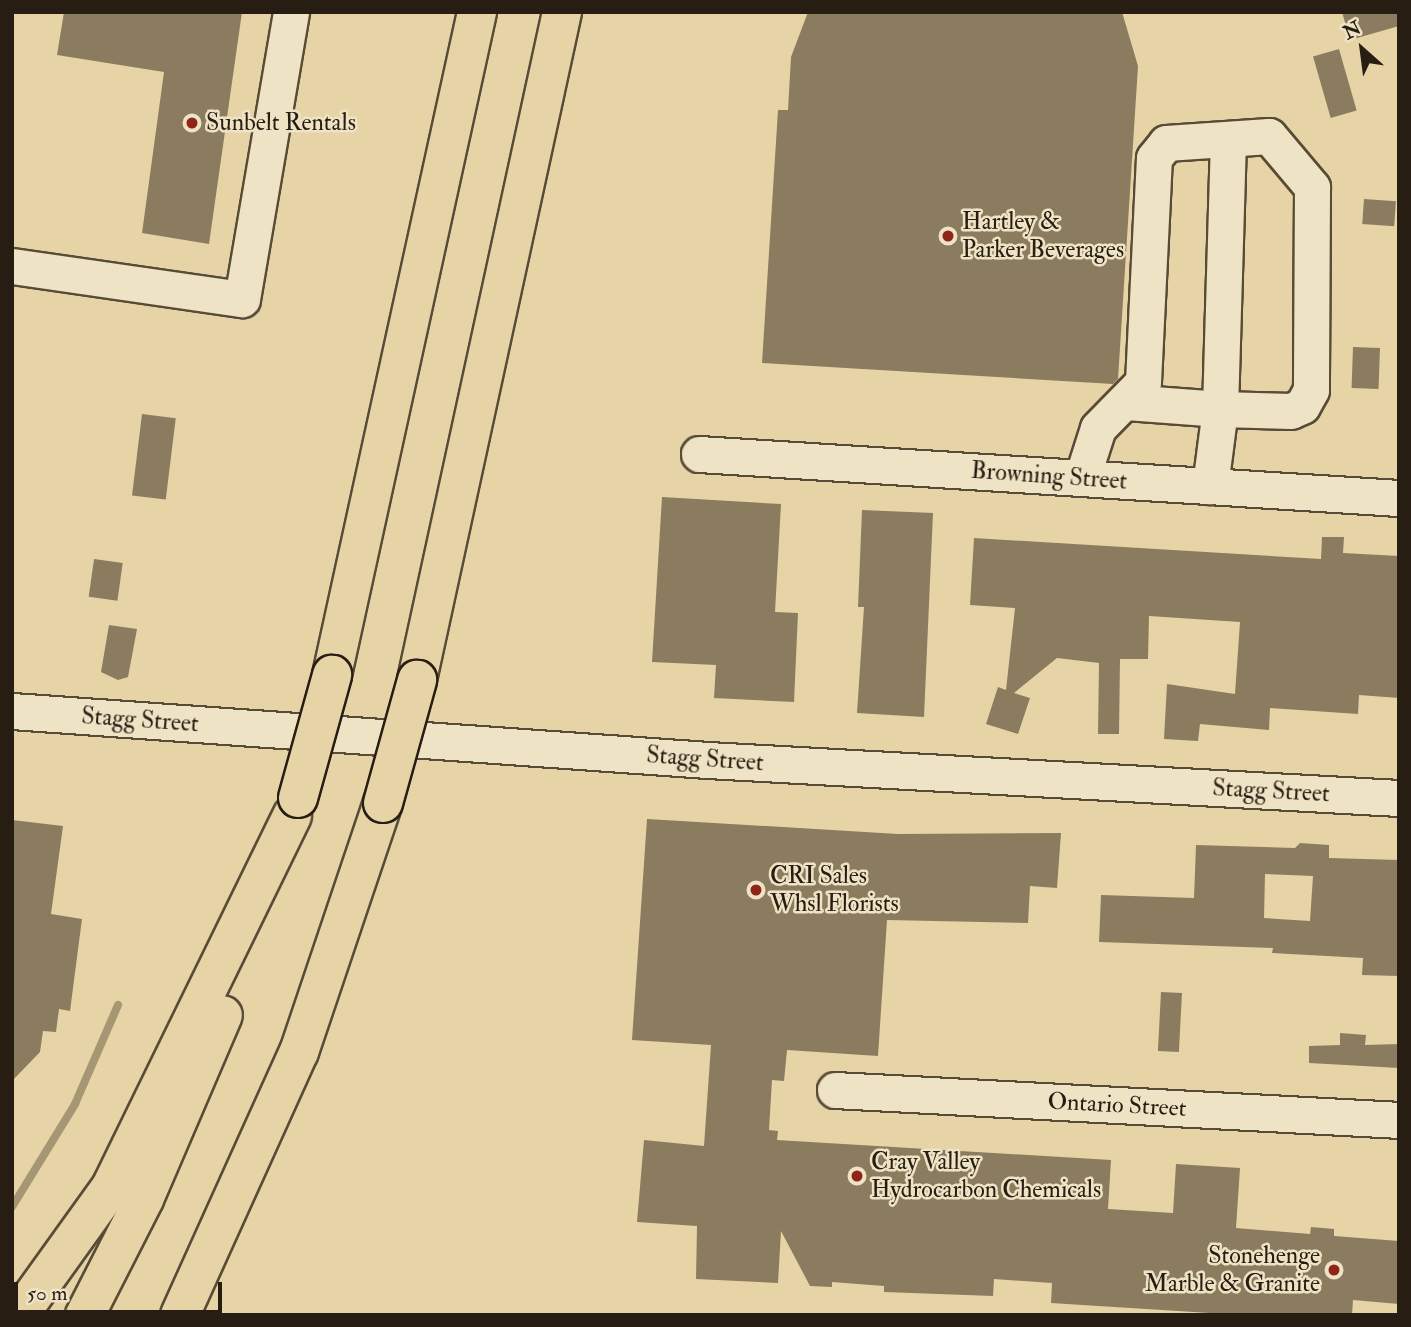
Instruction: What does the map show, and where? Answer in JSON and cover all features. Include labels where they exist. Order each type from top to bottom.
[{"type":"highway","points":[[85,1315],[187,1104],[295,807],[332,675],[477,12]]},
{"type":"highway","points":[[180,1315],[299,1052],[383,803],[417,680],[562,12]]},
{"type":"highway","points":[[19,1315],[111,1187],[295,807]]},
{"type":"street","points":[[12,266],[242,299],[291,12]]},
{"type":"street","points":[[1082,478],[1098,428],[1127,402],[1143,382],[1154,158],[1166,144],[1269,136],[1298,167],[1312,187],[1315,247],[1309,398],[1290,411],[1127,402]]},
{"type":"street","points":[[1210,486],[1220,409],[1227,139]]},
{"type":"street","name":"Browning Street","points":[[699,454],[1399,498]]},
{"type":"street","name":"Stagg Street","points":[[12,711],[708,760],[1399,798]]},
{"type":"street","name":"Ontario Street","points":[[835,1090],[1399,1121]]},
{"type":"building","name":"Sunbelt Rentals","points":[[64,12],[242,12],[209,244],[142,233],[164,72],[57,55]]},
{"type":"building","name":"Hartley & Parker Beverages","points":[[808,12],[1122,12],[1138,66],[1118,379],[1113,384],[762,363],[778,110],[788,110],[791,57]]},
{"type":"building","points":[[1342,12],[1399,12],[1399,26],[1350,40]]},
{"type":"building","points":[[1339,49],[1357,111],[1331,118],[1313,56]]},
{"type":"building","points":[[1364,199],[1396,201],[1394,226],[1362,224]]},
{"type":"building","points":[[1353,347],[1380,348],[1379,389],[1352,388]]},
{"type":"building","points":[[142,414],[176,418],[166,500],[132,495]]},
{"type":"building","points":[[662,497],[781,504],[775,612],[798,613],[794,702],[714,698],[716,665],[652,662]]},
{"type":"building","points":[[862,510],[933,513],[924,717],[857,713],[864,607],[858,607]]},
{"type":"building","points":[[1322,537],[1344,537],[1343,553],[1399,556],[1399,698],[1359,695],[1358,714],[1270,708],[1269,730],[1200,724],[1198,741],[1164,739],[1167,684],[1235,694],[1240,622],[1149,616],[1148,659],[1120,659],[1119,734],[1098,734],[1099,663],[1057,658],[1014,693],[1030,698],[1018,734],[986,724],[998,687],[1006,690],[1015,608],[970,605],[974,538],[1321,559]]},
{"type":"building","points":[[94,559],[123,563],[117,601],[89,597]]},
{"type":"building","points":[[109,625],[137,629],[128,677],[118,680],[101,672]]},
{"type":"building","points":[[647,819],[898,834],[1061,833],[1057,888],[1030,886],[1028,923],[887,920],[878,1056],[787,1050],[784,1081],[772,1080],[769,1130],[778,1131],[777,1140],[1111,1160],[1108,1209],[1173,1213],[1176,1164],[1240,1168],[1236,1228],[1310,1234],[1311,1227],[1334,1229],[1334,1236],[1399,1241],[1399,1304],[1353,1300],[1352,1315],[1241,1315],[1051,1303],[1052,1283],[994,1279],[993,1296],[884,1292],[884,1286],[832,1282],[832,1287],[810,1286],[781,1231],[778,1283],[696,1279],[697,1226],[637,1222],[644,1140],[704,1146],[711,1045],[632,1040]]},
{"type":"building","points":[[12,820],[63,826],[51,914],[82,919],[70,1011],[59,1009],[56,1032],[43,1031],[40,1052],[12,1081]]},
{"type":"building","points":[[1300,843],[1329,845],[1329,858],[1399,860],[1399,976],[1362,975],[1363,958],[1272,953],[1273,948],[1099,942],[1101,895],[1194,898],[1196,845],[1295,848]],"holes":[[[1265,874],[1313,876],[1310,921],[1264,918]]]},
{"type":"building","points":[[1161,992],[1182,993],[1179,1052],[1158,1051]]},
{"type":"building","points":[[1340,1033],[1366,1035],[1365,1045],[1399,1044],[1399,1068],[1309,1063],[1309,1046],[1340,1045]]},
{"type":"waterway","points":[[12,1207],[75,1104],[118,1005]]},
{"type":"place","name":"Sunbelt Rentals","points":[[192,123]]},
{"type":"place","name":"Hartley & Parker Beverages","points":[[948,236]]},
{"type":"place","name":"CRI Sales Whsl Florists","points":[[756,890]]},
{"type":"place","name":"Cray Valley Hydrocarbon Chemicals","points":[[857,1176]]},
{"type":"place","name":"Stonehenge Marble & Granite","points":[[1334,1270]]}]
